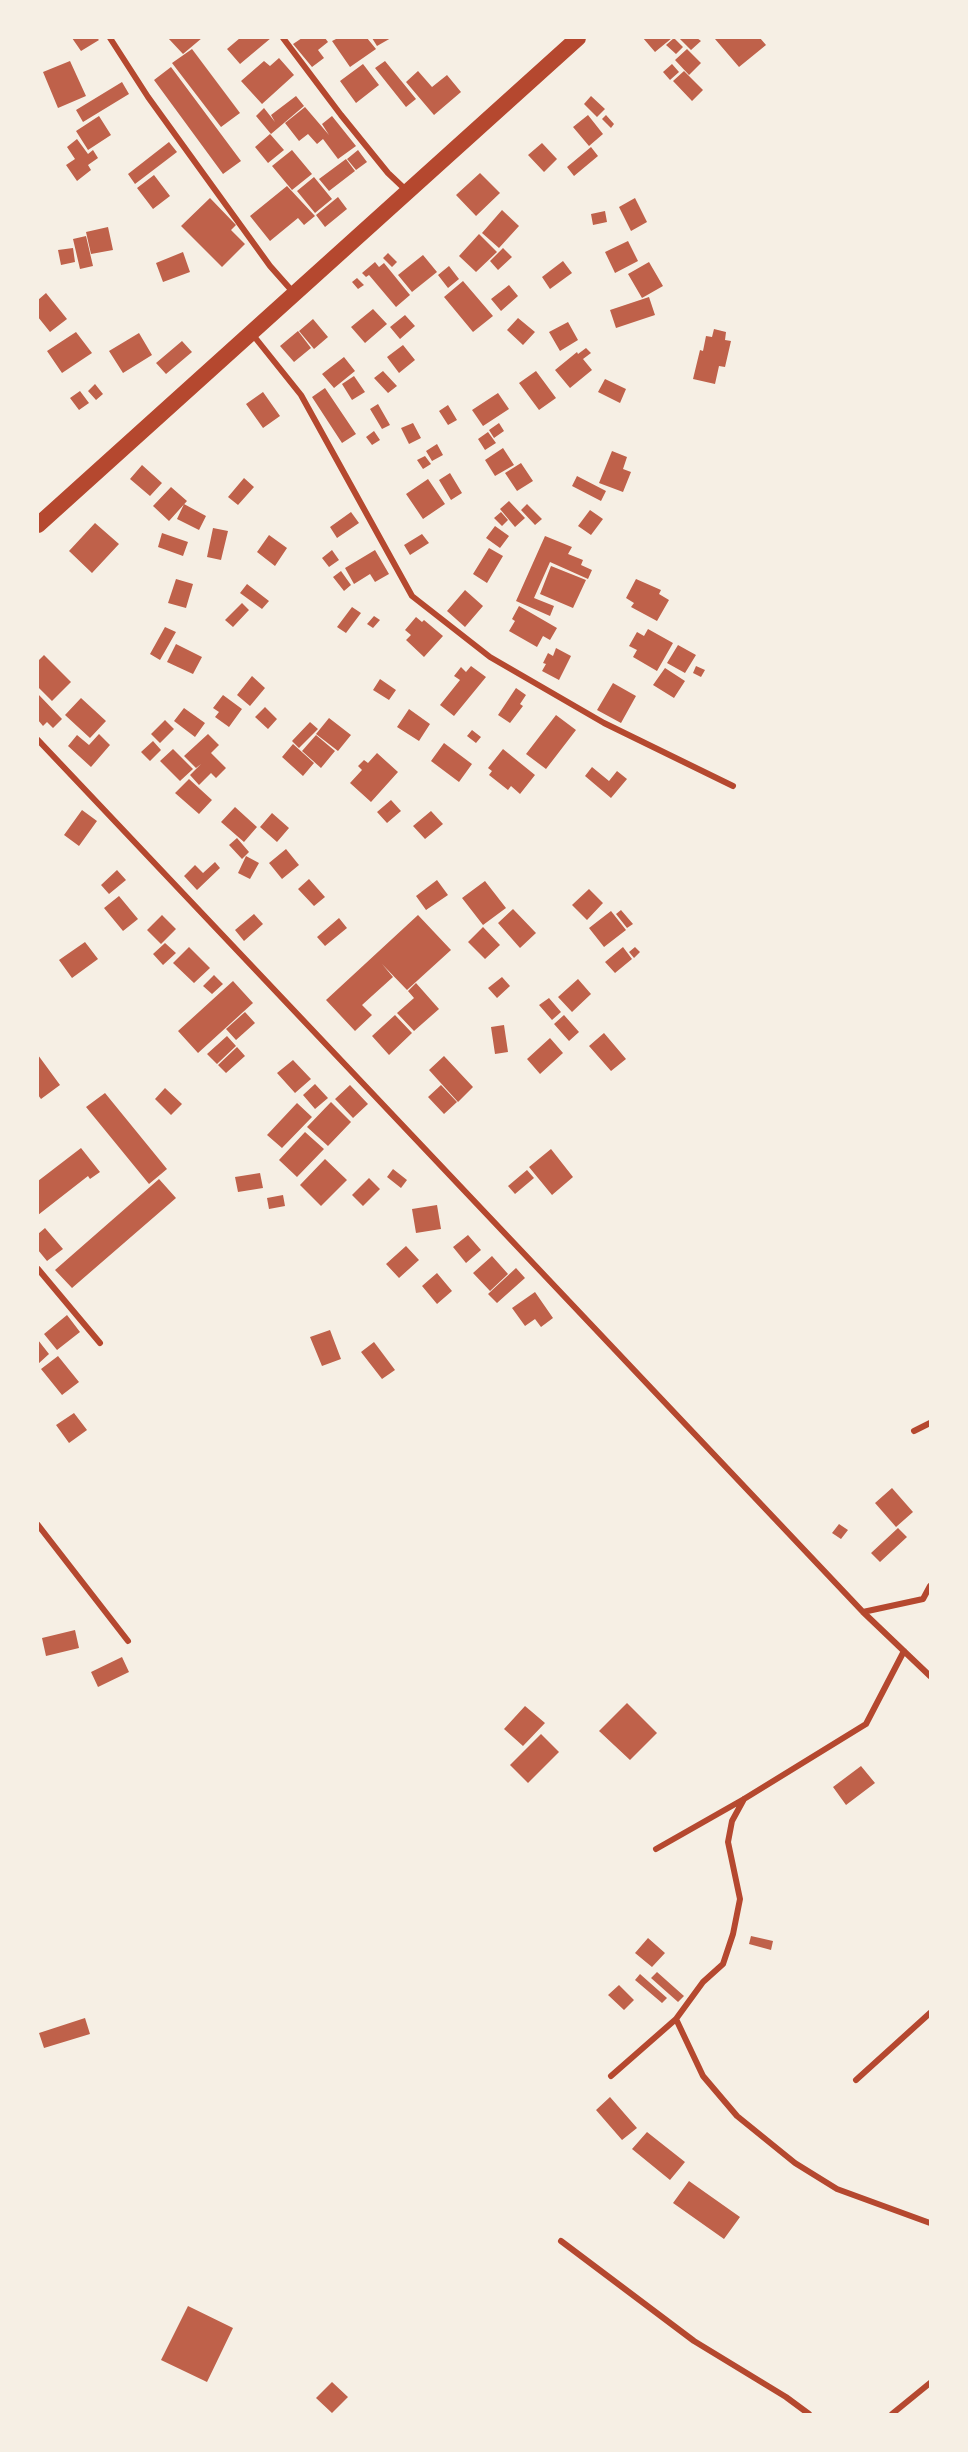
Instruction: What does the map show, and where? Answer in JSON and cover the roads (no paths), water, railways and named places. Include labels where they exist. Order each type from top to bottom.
[{"type":"highway","points":[[38,525],[578,38]]},
{"type":"street","points":[[110,38],[161,116],[270,266],[294,292]]},
{"type":"street","points":[[283,38],[340,115],[388,173],[408,191]]},
{"type":"street","points":[[250,332],[301,395],[412,596],[490,657],[604,723],[733,786]]},
{"type":"street","points":[[38,740],[863,1612],[930,1676]]},
{"type":"street","points":[[38,1269],[100,1343]]},
{"type":"street","points":[[914,1431],[930,1423]]},
{"type":"street","points":[[38,1525],[128,1641]]},
{"type":"street","points":[[863,1612],[923,1599],[930,1587]]},
{"type":"street","points":[[656,1850],[866,1724],[904,1651]]},
{"type":"street","points":[[611,2076],[676,2019],[703,1982],[723,1964],[733,1934],[740,1899],[728,1842],[732,1821],[744,1799]]},
{"type":"street","points":[[856,2080],[930,2013]]},
{"type":"street","points":[[676,2019],[703,2076],[737,2116],[795,2163],[837,2189],[930,2223]]},
{"type":"street","points":[[561,2241],[694,2341],[786,2397],[809,2415]]},
{"type":"street","points":[[892,2415],[930,2383]]}]
